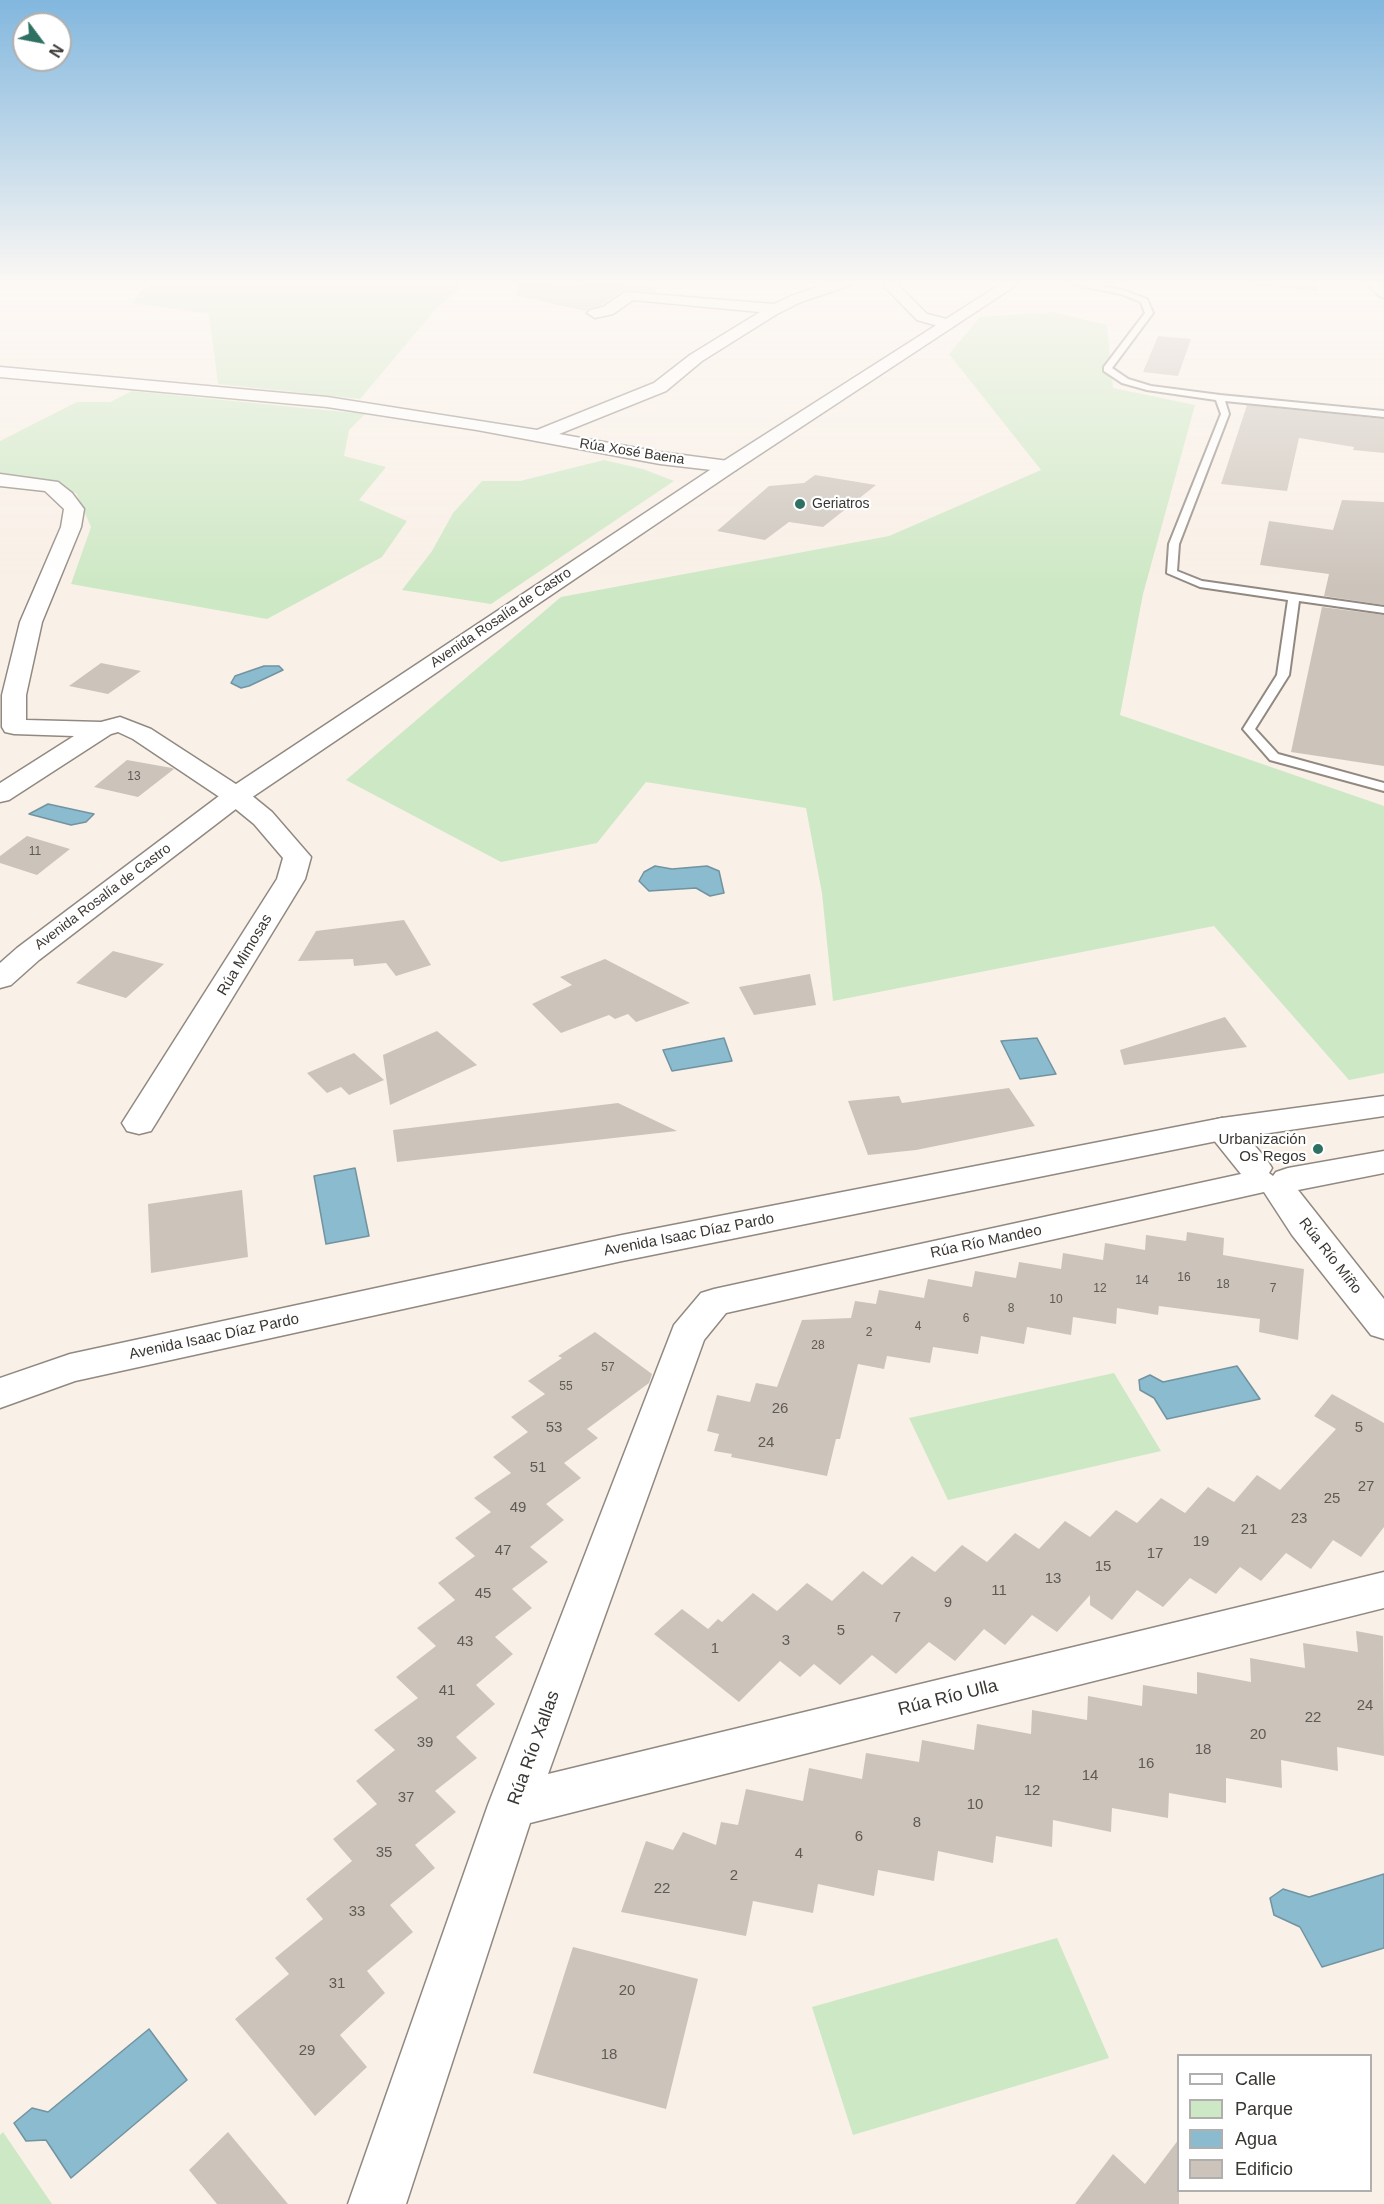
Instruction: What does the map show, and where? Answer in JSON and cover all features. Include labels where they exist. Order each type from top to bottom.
[{"type":"street","name":"Rúa Xosé Baena","points":[[118,383],[327,402],[660,458],[729,466]]},
{"type":"street","points":[[539,436],[660,387],[665,383]]},
{"type":"street","name":"Avenida Rosalía de Castro","points":[[0,979],[28,954],[236,796],[729,466],[858,383]]},
{"type":"street","points":[[0,480],[51,486],[65,496],[74,509],[71,527],[31,622],[14,695],[14,726],[102,729]]},
{"type":"street","points":[[0,794],[102,729],[120,724],[142,734],[236,796]]},
{"type":"street","name":"Rúa Mimosas","points":[[139,1123],[291,879],[297,856],[263,818],[236,796]]},
{"type":"street","name":"Avenida Isaac Díaz Pardo","points":[[0,1393],[70,1368],[622,1248],[1222,1129],[1384,1106]]},
{"type":"street","name":"Rúa Río Miño","points":[[1222,1129],[1270,1179],[1384,1324]]},
{"type":"street","name":"Rúa Río Mandeo","points":[[714,1302],[1270,1179],[1384,1162]]},
{"type":"street","name":"Rúa Río Xallas","points":[[377,2204],[512,1806],[687,1335],[714,1302]]},
{"type":"street","name":"Rúa Río Ulla","points":[[512,1806],[1384,1590]]},
{"type":"lane","points":[[1132,383],[1150,388],[1220,398],[1384,414]]},
{"type":"lane","points":[[1220,398],[1225,414],[1174,544],[1172,573],[1200,584],[1384,610]]},
{"type":"lane","points":[[1294,597],[1283,675],[1249,729],[1274,757],[1384,787]]},
{"type":"green space","points":[[218,383],[374,383],[360,399]]},
{"type":"green space","points":[[972,383],[1113,383],[1113,388],[1195,405],[1143,594],[1120,715],[1384,806],[1384,1073],[1349,1080],[1214,926],[833,1001],[822,893],[806,808],[646,782],[597,843],[501,862],[346,780],[561,597],[889,536],[1041,470]]},
{"type":"green space","points":[[132,391],[365,414],[349,430],[344,456],[386,467],[359,500],[407,521],[382,557],[267,619],[71,584],[91,527],[76,493],[0,477],[0,441],[77,402],[110,402]]},
{"type":"green space","points":[[604,460],[643,469],[674,481],[491,604],[402,590],[432,551],[453,513],[482,481],[520,481]]},
{"type":"green space","points":[[1114,1373],[1161,1451],[948,1500],[909,1418]]},
{"type":"green space","points":[[1057,1938],[1109,2058],[853,2135],[812,2007]]},
{"type":"green space","points":[[3,2132],[52,2204],[0,2204],[0,2135]]},
{"type":"water","points":[[264,666],[279,666],[283,670],[241,688],[231,683],[235,676]]},
{"type":"water","points":[[48,804],[94,814],[86,822],[71,825],[29,814]]},
{"type":"water","points":[[655,866],[672,869],[707,866],[719,871],[724,893],[710,896],[696,888],[649,891],[639,881],[644,872]]},
{"type":"water","points":[[724,1038],[732,1061],[672,1071],[663,1050]]},
{"type":"water","points":[[1037,1038],[1056,1074],[1020,1079],[1001,1041]]},
{"type":"water","points":[[355,1168],[369,1236],[326,1244],[314,1176]]},
{"type":"water","points":[[1237,1366],[1260,1399],[1167,1419],[1154,1398],[1140,1390],[1139,1380],[1150,1375],[1163,1382]]},
{"type":"water","points":[[1384,1874],[1384,1948],[1322,1967],[1300,1927],[1274,1915],[1270,1898],[1283,1889],[1309,1897]]},
{"type":"water","points":[[149,2029],[187,2080],[71,2178],[46,2140],[26,2141],[14,2123],[32,2108],[48,2112]]},
{"type":"building","points":[[1247,405],[1384,419],[1384,453],[1353,450],[1354,447],[1299,438],[1287,491],[1221,484]]},
{"type":"building","name":"Geriatros","points":[[815,475],[876,485],[823,527],[789,522],[765,540],[717,531],[769,486],[804,483]]},
{"type":"building","points":[[1342,500],[1384,502],[1384,605],[1324,596],[1329,574],[1260,565],[1269,521],[1333,530]]},
{"type":"building","points":[[1322,607],[1384,615],[1384,766],[1291,752]]},
{"type":"building","points":[[101,663],[141,671],[108,694],[69,686]]},
{"type":"building","points":[[127,760],[174,769],[138,797],[94,787]]},
{"type":"building","points":[[27,836],[70,849],[37,875],[0,863],[0,856]]},
{"type":"building","points":[[404,920],[431,965],[396,976],[386,963],[354,966],[353,959],[298,961],[316,931]]},
{"type":"building","points":[[113,951],[164,964],[126,998],[76,983]]},
{"type":"building","points":[[605,959],[690,1003],[636,1022],[628,1014],[615,1019],[609,1015],[561,1033],[532,1004],[572,985],[560,977]]},
{"type":"building","points":[[810,974],[816,1005],[754,1015],[739,987]]},
{"type":"building","points":[[1225,1017],[1247,1047],[1124,1065],[1120,1050]]},
{"type":"building","points":[[437,1031],[477,1065],[390,1105],[383,1055]]},
{"type":"building","points":[[354,1053],[384,1080],[349,1095],[341,1087],[327,1093],[307,1073]]},
{"type":"building","points":[[1009,1088],[1035,1126],[916,1150],[868,1155],[848,1101],[899,1096],[902,1103]]},
{"type":"building","points":[[618,1103],[677,1131],[397,1162],[393,1130]]},
{"type":"building","points":[[242,1190],[248,1257],[151,1273],[148,1204]]},
{"type":"building","points":[[1187,1232],[1224,1238],[1223,1255],[1304,1269],[1298,1340],[1259,1332],[1260,1319],[1159,1306],[1158,1315],[1117,1308],[1116,1324],[1073,1317],[1071,1335],[1027,1327],[1024,1344],[981,1336],[978,1354],[933,1347],[930,1363],[887,1356],[884,1369],[858,1364],[840,1439],[836,1439],[827,1476],[731,1457],[732,1454],[714,1451],[719,1434],[707,1431],[717,1395],[750,1402],[756,1383],[777,1387],[802,1320],[851,1318],[855,1301],[876,1304],[879,1290],[924,1298],[928,1279],[972,1287],[975,1271],[1016,1278],[1019,1262],[1061,1269],[1063,1253],[1103,1260],[1105,1243],[1145,1250],[1146,1235],[1186,1241]]},
{"type":"building","points":[[595,1332],[652,1374],[649,1383],[587,1429],[598,1438],[564,1463],[581,1478],[546,1504],[564,1520],[530,1547],[548,1562],[512,1589],[532,1608],[495,1637],[513,1654],[476,1685],[495,1704],[456,1737],[477,1758],[435,1791],[456,1812],[415,1845],[435,1868],[390,1905],[413,1932],[367,1971],[385,1993],[340,2035],[367,2067],[315,2116],[235,2019],[289,1974],[275,1958],[323,1919],[306,1899],[352,1861],[333,1839],[377,1804],[356,1781],[395,1750],[374,1730],[418,1698],[396,1677],[436,1646],[417,1628],[455,1600],[438,1583],[475,1556],[455,1538],[491,1512],[474,1498],[511,1473],[493,1457],[528,1432],[511,1417],[545,1394],[528,1381],[562,1358],[558,1356]]},
{"type":"building","points":[[1332,1394],[1384,1423],[1384,1527],[1361,1557],[1333,1540],[1311,1569],[1286,1553],[1261,1581],[1240,1567],[1216,1594],[1190,1578],[1163,1607],[1137,1590],[1112,1620],[1090,1605],[1090,1595],[1057,1632],[1032,1615],[1005,1645],[984,1629],[955,1661],[929,1642],[896,1674],[872,1655],[840,1685],[814,1664],[800,1677],[780,1661],[739,1702],[654,1634],[682,1609],[708,1629],[718,1619],[722,1622],[753,1593],[777,1611],[807,1583],[832,1601],[863,1571],[882,1585],[912,1556],[935,1572],[962,1545],[987,1562],[1015,1533],[1039,1549],[1065,1521],[1090,1537],[1116,1510],[1137,1523],[1161,1498],[1185,1513],[1208,1487],[1234,1502],[1257,1475],[1280,1490],[1336,1429],[1314,1416]]},
{"type":"building","points":[[1356,1631],[1383,1636],[1384,1756],[1337,1747],[1338,1771],[1281,1760],[1282,1788],[1226,1778],[1226,1803],[1169,1793],[1168,1818],[1112,1808],[1111,1832],[1053,1820],[1052,1847],[996,1836],[993,1863],[938,1851],[934,1881],[878,1870],[874,1896],[818,1884],[813,1913],[753,1901],[746,1936],[621,1912],[646,1841],[673,1850],[683,1832],[716,1845],[721,1822],[738,1825],[746,1789],[803,1801],[809,1768],[862,1779],[866,1753],[919,1762],[922,1740],[974,1750],[977,1724],[1031,1734],[1032,1710],[1087,1720],[1088,1696],[1142,1706],[1143,1685],[1197,1694],[1197,1672],[1251,1682],[1250,1658],[1305,1668],[1303,1643],[1358,1652]]},
{"type":"building","points":[[573,1947],[698,1979],[666,2109],[533,2073]]},
{"type":"building","points":[[228,2132],[288,2204],[217,2204],[189,2170]]},
{"type":"building","points":[[1177,2142],[1179,2204],[1075,2204],[1113,2154],[1145,2184]]},
{"type":"place","name":"Geriatros","points":[[800,504]]},
{"type":"place","name":"Urbanización Os Regos","points":[[1318,1149]]}]
